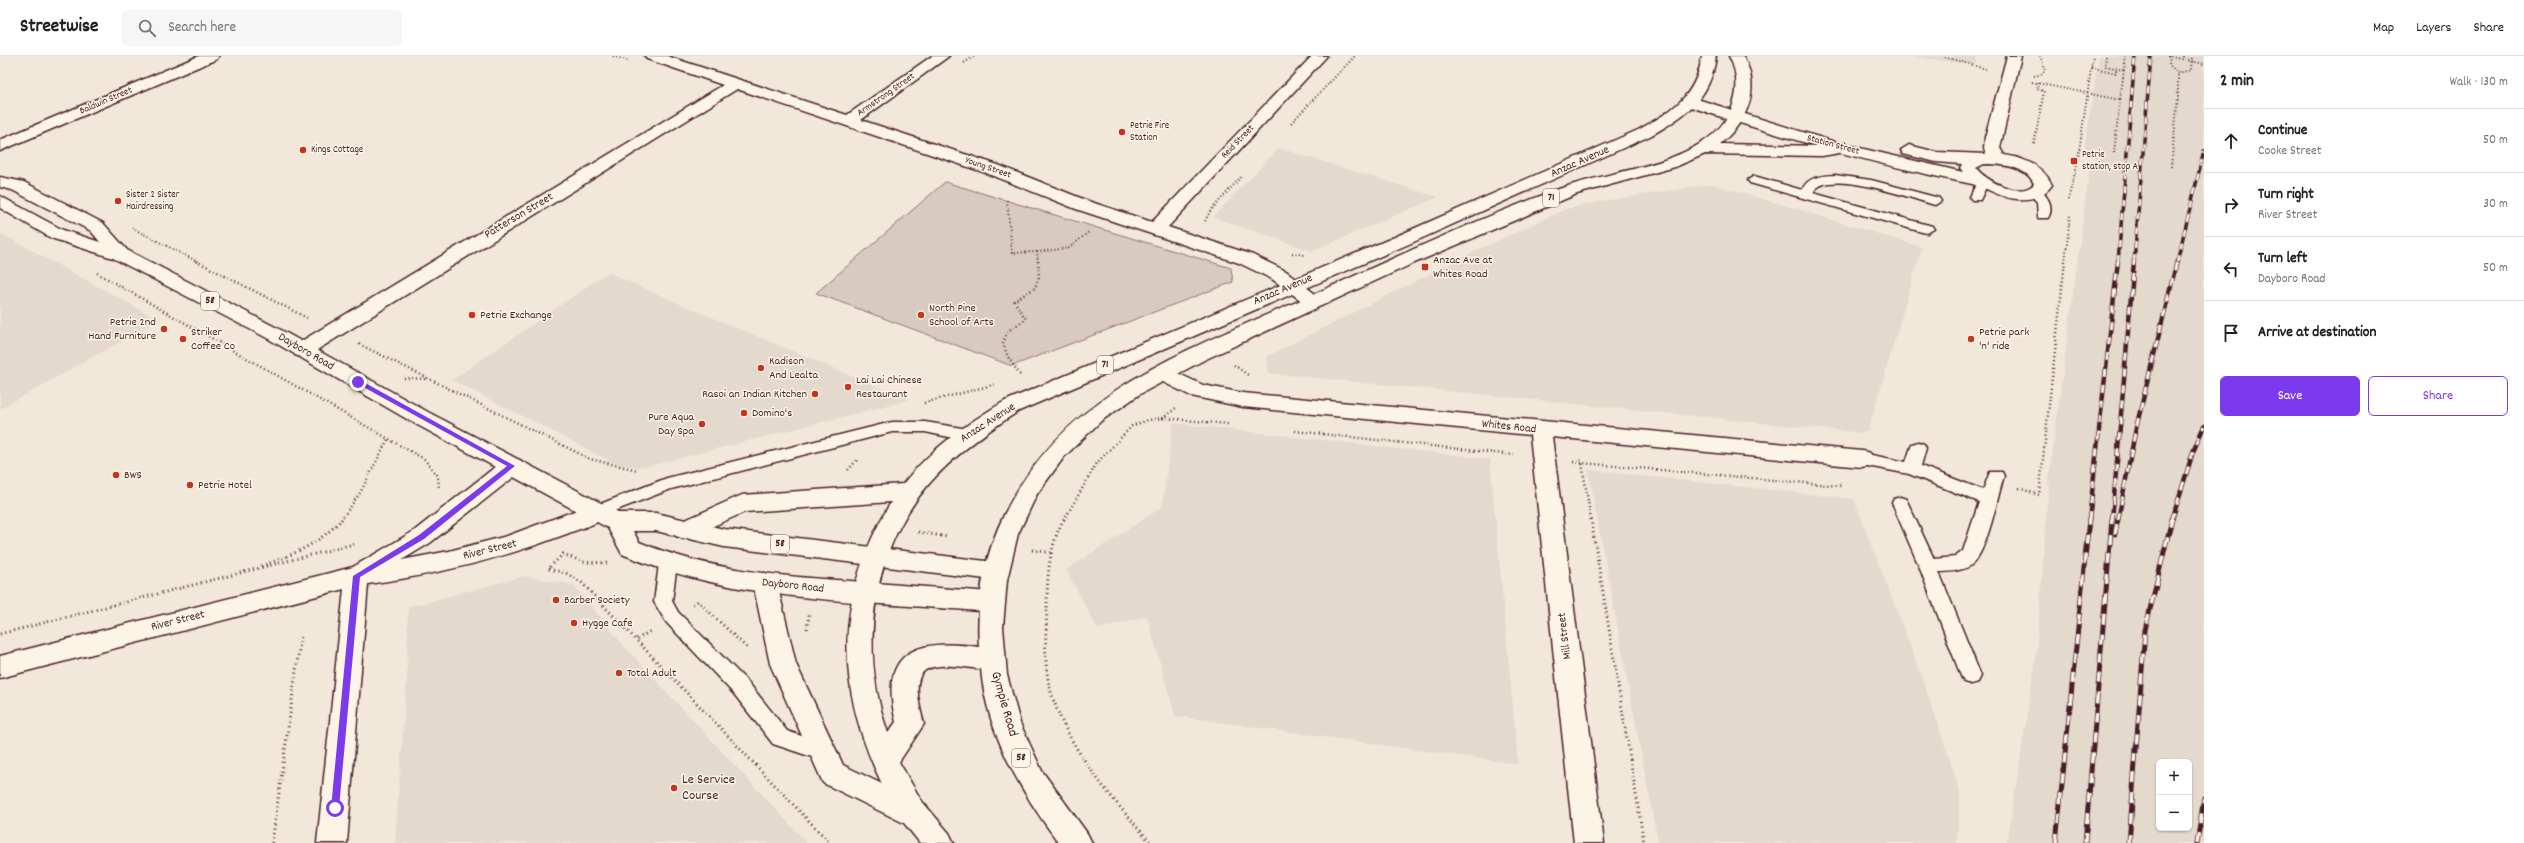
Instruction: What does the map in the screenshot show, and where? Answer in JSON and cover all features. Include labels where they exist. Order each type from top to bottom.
[{"type":"main road","name":"Baldwin Street","points":[[0,146],[212,56]]},
{"type":"main road","name":"Armstrong Street","points":[[849,121],[942,56]]},
{"type":"main road","name":"Reid Street","points":[[1156,229],[1320,56]]},
{"type":"main road","points":[[1696,96],[1709,66],[1709,56]]},
{"type":"main road","points":[[1736,56],[1745,80],[1739,110]]},
{"type":"main road","points":[[1997,159],[1992,148],[1993,137],[2014,56]]},
{"type":"main road","name":"Young Street","points":[[659,57],[735,84],[996,170],[1066,199],[1246,259],[1272,271],[1314,301]]},
{"type":"main road","name":"Patterson Street","points":[[302,350],[735,84]]},
{"type":"main road","name":"Station Street","points":[[1696,96],[1739,110],[1846,139],[1978,186],[2003,192],[2035,193]]},
{"type":"main road","name":"Anzac Avenue","points":[[876,556],[888,527],[909,492],[928,470],[968,435],[1018,403],[1294,286],[1644,133],[1670,118],[1696,96]]},
{"type":"main road","name":"Station Street","points":[[1739,110],[1817,126]]},
{"type":"main road","name":"Anzac Avenue","points":[[994,571],[1018,506],[1051,456],[1070,436],[1108,404],[1162,373],[1314,301],[1549,199],[1581,187],[1669,164],[1701,149],[1718,138],[1739,110]]},
{"type":"main road","points":[[1701,149],[1822,151],[1846,139]]},
{"type":"main road","points":[[1892,146],[1936,157],[1975,160],[1997,159],[2019,164],[2038,175],[2043,186],[2035,193]]},
{"type":"main road","points":[[1975,160],[1968,168],[1978,186]]},
{"type":"main road","name":"Dayboro Road","points":[[0,182],[18,186],[97,227],[120,254]]},
{"type":"main road","name":"Dayboro Road","points":[[0,201],[57,234],[120,254],[302,350],[596,512],[617,522],[656,522],[684,530],[724,538],[994,571]]},
{"type":"main road","name":"Whites Road","points":[[1162,373],[1198,391],[1243,400],[1540,430],[1862,459]]},
{"type":"main road","name":"Mill Street","points":[[1540,430],[1589,843]]},
{"type":"main road","name":"River Street","points":[[357,576],[422,537],[512,466]]},
{"type":"main road","points":[[684,530],[742,504],[909,492]]},
{"type":"main road","name":"River Street","points":[[0,667],[357,576],[408,570],[532,539],[596,512]]},
{"type":"main road","name":"Dayboro Road","points":[[617,522],[630,548],[668,564],[765,583],[990,602]]},
{"type":"main road","name":"71","points":[[864,592],[876,556]]},
{"type":"main road","name":"Gympie Road","points":[[994,571],[990,602],[992,660],[1005,715],[1026,769],[1050,809],[1077,843]]},
{"type":"main road","points":[[332,843],[357,576]]},
{"type":"main road","points":[[765,583],[783,664],[832,774],[913,813]]},
{"type":"main road","points":[[864,592],[857,633],[862,697],[884,761],[913,813],[939,843]]},
{"type":"main road","points":[[884,761],[910,724],[903,692],[904,680],[910,668],[919,659],[943,654],[992,660]]},
{"type":"lane","points":[[1806,195],[1811,184],[1818,180],[1840,178],[1934,205],[1852,186],[1837,186],[1829,190],[1825,200]]},
{"type":"lane","points":[[1754,180],[1927,229]]},
{"type":"lane","points":[[2035,193],[2043,199],[2045,208],[2043,215]]},
{"type":"lane","points":[[596,512],[667,484],[892,427],[925,427],[968,435]]},
{"type":"lane","points":[[1912,469],[1918,448]]},
{"type":"lane","points":[[1862,459],[1912,469],[1988,499]]},
{"type":"lane","points":[[1928,566],[1958,563],[1966,559],[1979,533],[1988,499],[1996,478]]},
{"type":"lane","points":[[1900,503],[1928,566],[1971,676]]},
{"type":"lane","points":[[668,564],[663,602],[672,617],[741,688],[780,738],[821,751]]},
{"type":"path","points":[[1289,125],[1355,56]]},
{"type":"path","points":[[2040,56],[2040,60],[2045,68],[2043,74],[2033,76],[2030,81],[2120,100]]},
{"type":"path","points":[[2067,203],[2077,165],[2086,93],[2093,56]]},
{"type":"path","points":[[2106,56],[2105,66],[2124,70]]},
{"type":"path","points":[[2114,153],[2126,56]]},
{"type":"path","points":[[2192,56],[2191,70],[2178,72],[2169,65],[2169,56],[2183,60],[2204,64]]},
{"type":"path","points":[[1945,57],[2009,74]]},
{"type":"path","points":[[2090,67],[2116,73],[2116,68]]},
{"type":"path","points":[[2170,167],[2178,97],[2178,72]]},
{"type":"path","points":[[2034,144],[2044,91],[2037,89],[2038,83]]},
{"type":"path","points":[[1204,223],[1211,210],[1242,176]]},
{"type":"path","points":[[1007,195],[1012,253],[1069,248],[1092,229]]},
{"type":"path","points":[[1996,478],[2039,495],[2070,215]]},
{"type":"path","points":[[130,227],[309,319]]},
{"type":"path","points":[[1020,375],[1003,353],[1001,342],[1006,332],[1026,319],[1014,301],[1027,296],[1038,286],[1040,279],[1037,252]]},
{"type":"path","points":[[96,272],[424,459],[434,468],[439,480],[439,491]]},
{"type":"path","points":[[356,342],[590,459],[641,471]]},
{"type":"path","points":[[1150,843],[1115,802],[1075,747],[1052,692],[1046,661],[1047,582],[1051,553],[1056,533],[1075,500],[1097,464],[1116,442],[1132,426],[1163,418],[1234,365]]},
{"type":"path","points":[[247,572],[290,556],[322,539],[342,518],[360,495],[388,439]]},
{"type":"path","points":[[1644,843],[1582,463],[1841,486],[1829,456]]},
{"type":"path","points":[[888,527],[949,537]]},
{"type":"path","points":[[0,634],[360,543]]},
{"type":"path","points":[[1002,546],[1051,553]]},
{"type":"path","points":[[563,554],[548,569],[566,573],[582,582],[830,843]]},
{"type":"path","points":[[272,843],[301,635]]},
{"type":"shaded area","points":[[1908,56],[1977,56],[1975,65]]},
{"type":"shaded area","points":[[2099,56],[2204,56],[2204,843],[2007,843],[2036,657],[2049,478],[2090,165],[2094,165],[2096,154],[2084,151]]},
{"type":"shaded area","points":[[1279,148],[1438,197],[1312,251],[1213,217]]},
{"type":"shaded area","points":[[945,182],[1231,268],[1233,282],[1012,366],[816,293]]},
{"type":"shaded area","points":[[1713,184],[1922,247],[1868,431],[1863,433],[1267,373],[1268,356],[1467,255],[1566,209],[1603,201]]},
{"type":"shaded area","points":[[0,233],[159,320],[0,409]]},
{"type":"shaded area","points":[[608,272],[654,293],[909,400],[644,467],[618,465],[452,380]]},
{"type":"shaded area","points":[[1173,423],[1490,459],[1518,764],[1175,716],[1147,616],[1098,629],[1066,570],[1162,507]]},
{"type":"shaded area","points":[[1588,470],[1854,499],[1923,680],[1960,791],[1957,843],[1658,843]]},
{"type":"shaded area","points":[[524,576],[574,585],[625,647],[807,843],[395,843],[407,673],[408,607]]},
{"type":"railway","points":[[2118,262],[2135,56]]},
{"type":"railway","points":[[2134,262],[2151,56]]},
{"type":"railway","points":[[2177,262],[2204,151]]},
{"type":"railway","points":[[2089,520],[2118,261]]},
{"type":"railway","points":[[2112,520],[2134,261]]},
{"type":"railway","points":[[2118,520],[2136,428],[2177,261]]},
{"type":"railway","points":[[2172,520],[2193,452],[2204,426]]},
{"type":"railway","points":[[2056,843],[2089,519]]},
{"type":"railway","points":[[2085,843],[2112,519]]},
{"type":"railway","points":[[2115,534],[2118,519]]},
{"type":"railway","points":[[2129,843],[2145,630],[2172,519]]},
{"type":"railway","points":[[2197,843],[2204,798]]},
{"type":"place","name":"Petrie Fire Station","points":[[1122,132]]},
{"type":"place","name":"Kings Cottage","points":[[303,150]]},
{"type":"place","name":"Petrie station, stop A","points":[[2074,161]]},
{"type":"place","name":"Sister 2 Sister Hairdressing","points":[[118,201]]},
{"type":"place","name":"Anzac Ave at Whites Road","points":[[1425,267]]},
{"type":"place","name":"Petrie Exchange","points":[[472,315]]},
{"type":"place","name":"North Pine School of Arts","points":[[921,315]]},
{"type":"place","name":"Petrie 2nd Hand Furniture","points":[[164,329]]},
{"type":"place","name":"Striker Coffee Co","points":[[183,339]]},
{"type":"place","name":"Petrie park 'n' ride","points":[[1971,339]]},
{"type":"place","name":"Kadison And Lealta","points":[[761,368]]},
{"type":"place","name":"Lai Lai Chinese Restaurant","points":[[848,387]]},
{"type":"place","name":"Rasoi an Indian Kitchen","points":[[815,394]]},
{"type":"place","name":"Domino's","points":[[744,413]]},
{"type":"place","name":"Pure Aqua Day Spa","points":[[702,424]]},
{"type":"place","name":"BWS","points":[[116,475]]},
{"type":"place","name":"Petrie Hotel","points":[[190,485]]},
{"type":"place","name":"Barber Society","points":[[556,600]]},
{"type":"place","name":"Hygge Cafe","points":[[574,623]]},
{"type":"place","name":"Total Adult","points":[[619,673]]},
{"type":"place","name":"Le Service Course","points":[[674,788]]},
{"type":"route","points":[[335,808],[357,576],[422,537],[512,466],[358,382]]}]
